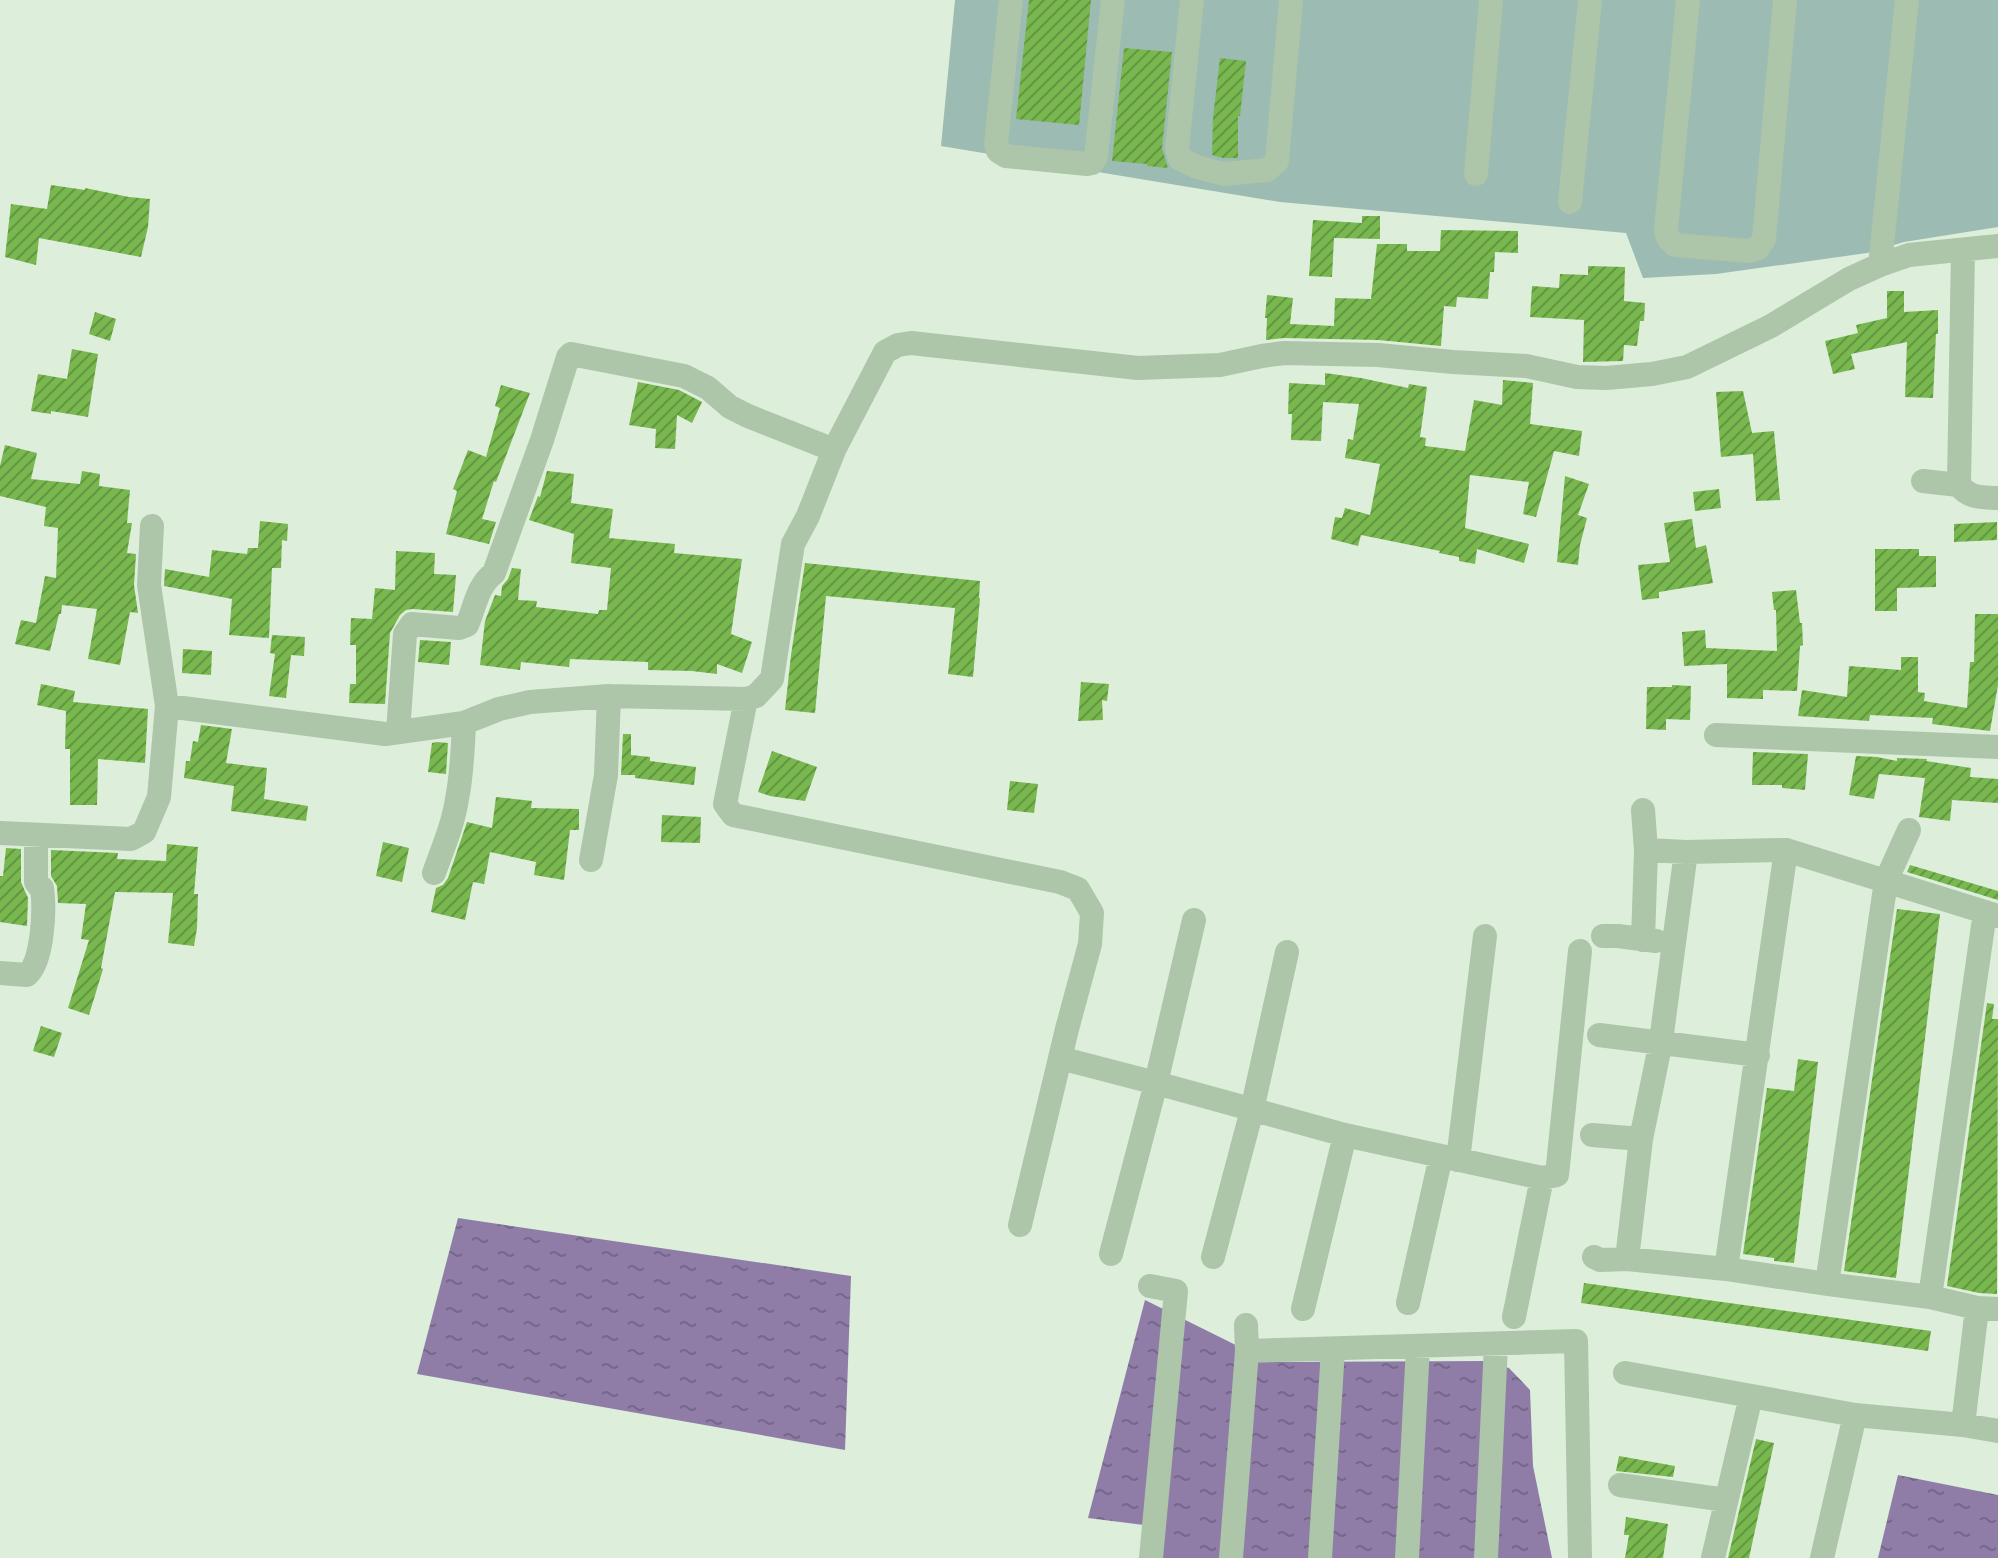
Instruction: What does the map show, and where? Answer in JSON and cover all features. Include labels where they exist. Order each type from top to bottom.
[{"type":"street","points":[[1011,0],[996,144],[998,151],[1006,156],[1087,164],[1096,157],[1113,0]]},
{"type":"street","points":[[1192,0],[1177,149],[1180,159],[1224,174],[1267,170],[1277,161],[1291,0]]},
{"type":"street","points":[[1476,174],[1491,0]]},
{"type":"street","points":[[1570,202],[1590,0]]},
{"type":"street","points":[[1688,0],[1666,229],[1668,238],[1675,245],[1749,251],[1758,248],[1764,239],[1785,0]]},
{"type":"street","points":[[1880,265],[1907,0]]},
{"type":"street","points":[[167,706],[385,734],[464,723],[499,709],[530,702],[609,696],[746,699],[756,696],[772,679],[793,544],[808,516],[834,450],[885,352],[898,345],[911,343],[1138,368],[1220,365],[1284,353],[1378,355],[1526,366],[1577,377],[1652,374],[1687,367],[1771,326],[1849,279],[1880,265],[1909,255],[1998,246]]},
{"type":"street","points":[[1963,250],[1959,485],[1965,493],[1976,498],[1998,498]]},
{"type":"street","points":[[398,732],[405,634],[412,624],[459,628],[467,625],[479,591],[494,573],[571,354],[684,376],[708,388],[730,407],[748,416],[834,450]]},
{"type":"street","points":[[1923,481],[1959,485]]},
{"type":"street","points":[[0,833],[131,839],[144,832],[159,797],[167,706],[149,585],[152,526]]},
{"type":"street","points":[[591,860],[606,775],[609,696]]},
{"type":"street","points":[[746,699],[725,804],[733,815],[1060,882],[1078,889],[1092,913],[1090,944],[1020,1225]]},
{"type":"street","points":[[434,873],[457,801],[464,723]]},
{"type":"street","points":[[1716,735],[1998,747]]},
{"type":"street","points":[[1643,810],[1646,850],[1643,940]]},
{"type":"street","points":[[1827,1284],[1886,881],[1909,830]]},
{"type":"street","points":[[0,973],[27,975],[36,962],[43,900],[42,888],[36,882],[36,836]]},
{"type":"street","points":[[1646,850],[1786,850],[1991,914],[1987,967],[1930,1297]]},
{"type":"street","points":[[1726,1269],[1786,850]]},
{"type":"street","points":[[1627,1259],[1641,1139],[1661,1041],[1686,852]]},
{"type":"street","points":[[1111,1254],[1156,1083],[1194,920]]},
{"type":"street","points":[[1408,1303],[1450,1158],[1485,936]]},
{"type":"street","points":[[1603,936],[1674,943]]},
{"type":"street","points":[[1060,1058],[1345,1135],[1542,1178],[1557,1175],[1580,951]]},
{"type":"street","points":[[1213,1257],[1252,1110],[1287,952]]},
{"type":"street","points":[[1599,1035],[1758,1055]]},
{"type":"street","points":[[1303,1309],[1345,1135]]},
{"type":"street","points":[[1592,1135],[1641,1139]]},
{"type":"street","points":[[1514,1317],[1542,1178]]},
{"type":"street","points":[[1594,1257],[1600,1260],[1627,1259],[1726,1269],[1930,1297],[1988,1309],[1963,1425]]},
{"type":"street","points":[[1150,1286],[1176,1291],[1151,1558]]},
{"type":"street","points":[[1231,1558],[1247,1351],[1246,1325]]},
{"type":"street","points":[[1247,1351],[1576,1341],[1580,1558]]},
{"type":"street","points":[[1486,1558],[1496,1344]]},
{"type":"street","points":[[1407,1558],[1418,1346]]},
{"type":"street","points":[[1320,1558],[1333,1349]]},
{"type":"street","points":[[1625,1373],[1855,1415],[1998,1431]]},
{"type":"street","points":[[1713,1558],[1751,1396]]},
{"type":"street","points":[[1822,1558],[1855,1415]]},
{"type":"street","points":[[1620,1485],[1726,1500]]},
{"type":"shaded area","points":[[955,0],[1998,0],[1998,227],[1904,242],[1867,253],[1716,274],[1643,278],[1626,233],[1280,202],[941,146]]},
{"type":"water","points":[[458,1218],[851,1276],[845,1450],[417,1374]]},
{"type":"water","points":[[1145,1300],[1270,1362],[1486,1361],[1509,1368],[1530,1390],[1533,1466],[1552,1558],[1145,1558],[1152,1526],[1088,1518]]},
{"type":"water","points":[[1898,1475],[1998,1495],[1998,1558],[1878,1558]]},
{"type":"building","points":[[1029,0],[1091,0],[1079,125],[1016,119]]},
{"type":"building","points":[[1124,48],[1172,52],[1162,148],[1168,168],[1112,161]]},
{"type":"building","points":[[1220,58],[1246,61],[1238,116],[1238,158],[1212,155]]},
{"type":"building","points":[[51,185],[150,199],[141,257],[39,238],[36,265],[5,257],[11,204],[47,209]]},
{"type":"building","points":[[1362,216],[1380,216],[1380,239],[1334,238],[1332,277],[1309,276],[1313,220],[1362,223]]},
{"type":"building","points":[[1441,230],[1518,231],[1518,253],[1495,252],[1488,299],[1457,297],[1456,307],[1444,306],[1441,346],[1378,340],[1266,340],[1267,295],[1293,298],[1290,324],[1334,326],[1335,298],[1371,299],[1377,244],[1407,244],[1407,251],[1440,251]]},
{"type":"building","points":[[1588,266],[1625,267],[1624,301],[1645,303],[1637,346],[1624,345],[1623,361],[1583,362],[1584,320],[1530,317],[1532,286],[1559,288],[1560,274],[1588,275]]},
{"type":"building","points":[[1887,291],[1904,291],[1904,312],[1938,310],[1933,398],[1905,397],[1907,342],[1851,354],[1855,369],[1833,374],[1825,341],[1858,333],[1856,325],[1887,318]]},
{"type":"building","points":[[95,312],[116,319],[110,341],[89,334]]},
{"type":"building","points":[[72,349],[98,354],[88,417],[31,411],[38,374],[67,379]]},
{"type":"building","points":[[1325,373],[1408,388],[1409,384],[1427,387],[1420,437],[1426,438],[1425,446],[1465,451],[1474,400],[1502,405],[1503,380],[1533,383],[1530,424],[1582,431],[1579,456],[1554,451],[1536,517],[1523,514],[1529,482],[1470,475],[1465,528],[1529,544],[1524,563],[1477,549],[1475,564],[1459,561],[1459,557],[1440,551],[1361,535],[1358,546],[1331,539],[1335,517],[1342,518],[1345,508],[1370,515],[1380,464],[1345,458],[1348,439],[1353,440],[1359,404],[1323,402],[1321,441],[1291,440],[1289,383],[1325,385]]},
{"type":"building","points":[[638,382],[679,390],[702,402],[692,423],[677,415],[675,449],[655,448],[656,429],[629,425]]},
{"type":"building","points":[[501,385],[530,393],[482,519],[496,522],[489,544],[446,534],[457,491],[453,489],[468,450],[486,457],[500,408],[495,406]]},
{"type":"building","points":[[1743,391],[1752,433],[1774,431],[1780,500],[1756,501],[1753,454],[1721,457],[1716,392]]},
{"type":"building","points":[[5,445],[37,453],[31,479],[80,484],[82,471],[100,474],[99,486],[130,490],[127,523],[132,523],[127,553],[136,554],[134,585],[138,613],[130,612],[120,665],[88,659],[97,609],[62,605],[50,651],[15,644],[21,620],[36,623],[45,576],[56,578],[58,528],[44,526],[46,507],[0,496],[0,466]]},
{"type":"building","points":[[547,471],[574,474],[571,503],[613,509],[609,538],[675,544],[674,553],[742,559],[731,634],[752,642],[742,673],[717,664],[717,674],[648,670],[648,662],[570,659],[569,667],[521,662],[520,670],[480,665],[485,621],[495,595],[501,596],[502,586],[512,568],[521,569],[518,600],[537,601],[536,607],[598,614],[599,610],[607,610],[611,568],[571,563],[574,534],[529,520]]},
{"type":"building","points":[[1565,476],[1589,484],[1578,515],[1587,518],[1578,565],[1557,562]]},
{"type":"building","points":[[1719,489],[1721,508],[1695,511],[1693,492]]},
{"type":"building","points":[[1692,519],[1696,548],[1706,545],[1713,583],[1659,592],[1659,598],[1642,600],[1638,565],[1670,562],[1664,523]]},
{"type":"building","points":[[260,521],[288,524],[287,541],[282,540],[281,568],[272,568],[269,638],[229,635],[232,599],[164,586],[165,569],[209,577],[212,550],[247,554],[248,548],[258,548]]},
{"type":"building","points":[[1997,522],[1997,540],[1954,542],[1954,524]]},
{"type":"building","points":[[1875,549],[1919,549],[1919,556],[1936,556],[1936,587],[1897,588],[1897,611],[1875,611]]},
{"type":"building","points":[[396,551],[435,553],[434,574],[456,575],[453,612],[412,609],[400,615],[390,633],[385,704],[349,703],[350,684],[356,684],[356,645],[350,645],[351,618],[372,619],[375,588],[395,590]]},
{"type":"building","points":[[805,563],[980,581],[973,677],[948,674],[955,608],[826,596],[815,713],[785,710]]},
{"type":"building","points":[[1796,590],[1803,645],[1800,646],[1797,691],[1763,690],[1763,699],[1727,698],[1727,664],[1684,666],[1682,632],[1705,630],[1706,648],[1777,651],[1776,610],[1772,592]]},
{"type":"building","points":[[1975,614],[1998,614],[1998,685],[1990,731],[1932,724],[1933,718],[1870,715],[1869,721],[1798,716],[1802,690],[1847,697],[1849,666],[1901,670],[1901,657],[1918,657],[1918,692],[1925,693],[1924,701],[1967,708],[1970,662],[1974,662]]},
{"type":"building","points":[[272,635],[305,637],[304,656],[291,655],[286,698],[269,696],[275,654],[270,653]]},
{"type":"building","points":[[420,640],[451,642],[449,665],[418,662]]},
{"type":"building","points":[[183,649],[212,651],[211,675],[182,673]]},
{"type":"building","points":[[1081,682],[1109,684],[1107,701],[1102,700],[1103,720],[1078,721]]},
{"type":"building","points":[[41,684],[75,691],[73,702],[148,709],[145,763],[98,759],[97,805],[70,805],[70,749],[65,749],[66,711],[37,705]]},
{"type":"building","points":[[1691,686],[1690,720],[1666,719],[1666,730],[1646,729],[1647,687]]},
{"type":"building","points":[[201,725],[232,729],[226,763],[267,768],[264,799],[308,806],[306,821],[231,811],[234,786],[184,778],[186,761],[190,761],[193,741],[198,742]]},
{"type":"building","points":[[623,734],[631,734],[631,755],[650,757],[650,761],[696,767],[694,785],[621,775]]},
{"type":"building","points":[[432,743],[448,743],[446,774],[428,772]]},
{"type":"building","points":[[772,751],[817,767],[805,801],[758,792]]},
{"type":"building","points":[[1753,752],[1808,754],[1805,790],[1782,788],[1782,785],[1752,785]]},
{"type":"building","points":[[1856,756],[1897,761],[1897,758],[1927,759],[1971,768],[1970,777],[1998,779],[1998,803],[1952,800],[1950,821],[1919,817],[1925,778],[1879,774],[1874,799],[1849,795]]},
{"type":"building","points":[[1010,781],[1038,784],[1034,813],[1007,810]]},
{"type":"building","points":[[496,797],[532,801],[531,808],[579,809],[579,830],[570,830],[564,880],[534,875],[536,862],[490,852],[484,884],[473,882],[465,920],[431,912],[436,888],[448,878],[467,822],[492,828]]},
{"type":"building","points":[[662,815],[701,817],[700,843],[661,842]]},
{"type":"building","points":[[383,842],[409,848],[402,882],[376,876]]},
{"type":"building","points":[[167,844],[198,847],[194,946],[168,943],[173,893],[115,892],[103,969],[89,1015],[68,1008],[89,940],[81,939],[86,904],[58,903],[57,886],[51,876],[51,850],[118,853],[117,859],[166,861]]},
{"type":"building","points":[[6,848],[21,849],[21,882],[28,898],[27,926],[0,922],[0,876],[3,876]]},
{"type":"building","points":[[1910,865],[1998,891],[1998,900],[1907,872]]},
{"type":"building","points":[[1897,909],[1940,914],[1896,1278],[1844,1271]]},
{"type":"building","points":[[1987,1003],[1994,1004],[1992,1019],[1998,1019],[1997,1294],[1947,1286]]},
{"type":"building","points":[[41,1026],[62,1033],[54,1057],[33,1051]]},
{"type":"building","points":[[1798,1059],[1818,1062],[1794,1263],[1743,1254],[1767,1088],[1794,1091]]},
{"type":"building","points":[[1584,1283],[1931,1331],[1928,1351],[1581,1303]]},
{"type":"building","points":[[1756,1439],[1774,1443],[1749,1558],[1728,1558]]},
{"type":"building","points":[[1619,1456],[1675,1466],[1673,1477],[1616,1471]]},
{"type":"building","points":[[1626,1517],[1668,1524],[1663,1558],[1625,1558],[1629,1535],[1624,1535]]}]
